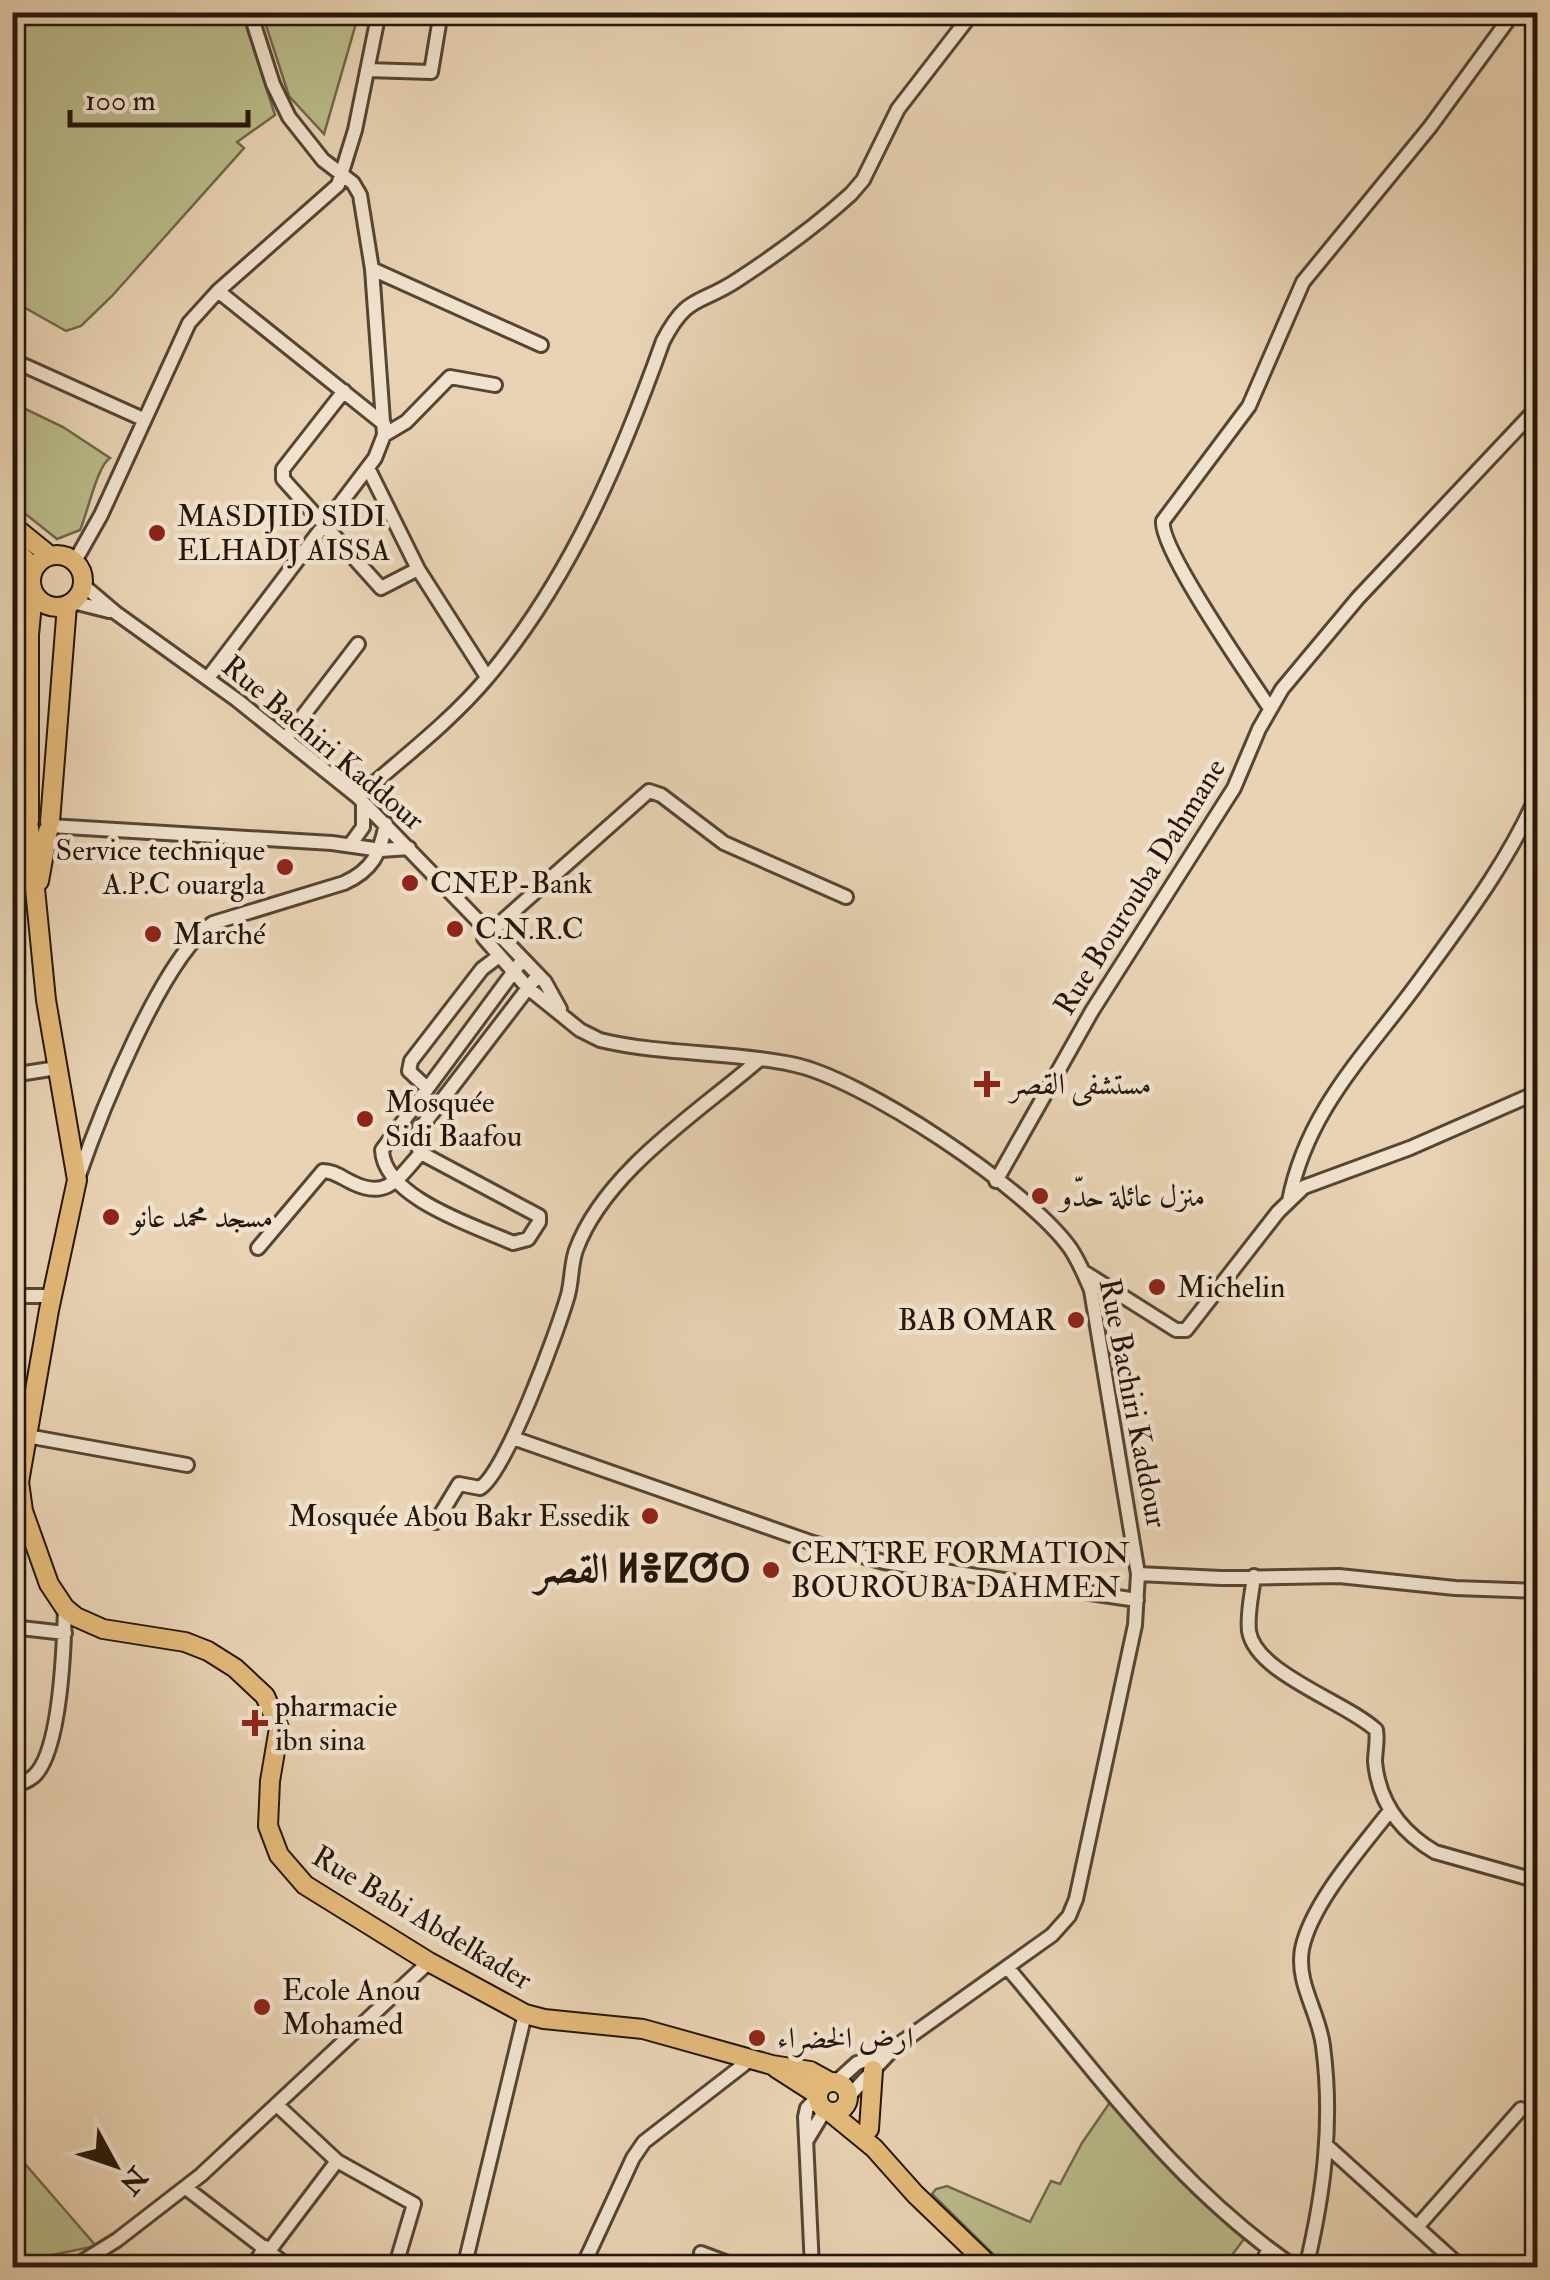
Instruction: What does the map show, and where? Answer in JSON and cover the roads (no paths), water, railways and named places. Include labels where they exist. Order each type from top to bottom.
[{"type":"main road","points":[[12,526],[50,555],[63,554],[75,561],[82,572],[83,585],[70,603],[36,825]]},
{"type":"main road","points":[[12,546],[26,581],[30,635],[35,901],[57,1068],[77,1180],[52,1296],[20,1482],[23,1510],[49,1584],[65,1608]]},
{"type":"main road","points":[[26,581],[50,555]]},
{"type":"main road","points":[[26,581],[47,606],[70,603]]},
{"type":"main road","name":"Rue Babi Abdelkader","points":[[65,1608],[103,1628],[185,1642],[208,1650],[259,1689],[270,1702],[278,1723],[268,1826],[278,1855],[306,1885],[429,1962],[525,2014],[643,2029],[772,2065],[810,2071],[832,2097]]},
{"type":"main road","points":[[872,2070],[869,2129],[874,2148]]},
{"type":"main road","points":[[832,2097],[869,2129]]},
{"type":"main road","points":[[832,2097],[916,2194],[992,2268]]},
{"type":"street","points":[[208,678],[368,468],[382,446],[384,429],[372,269],[360,195],[319,156],[285,109],[250,12]]},
{"type":"street","points":[[75,561],[102,515],[189,323],[218,292],[331,193],[343,175],[379,12]]},
{"type":"street","points":[[367,70],[431,72],[441,12]]},
{"type":"street","points":[[350,844],[363,827],[360,800],[487,677],[580,542],[676,315],[739,279],[851,194],[863,180],[898,108],[973,12]]},
{"type":"street","points":[[1270,707],[1177,561],[1163,535],[1163,521],[1248,406],[1303,282],[1430,128],[1514,12]]},
{"type":"street","points":[[372,269],[541,345]]},
{"type":"street","points":[[218,292],[344,391],[384,429]]},
{"type":"street","points":[[12,360],[143,419]]},
{"type":"street","points":[[384,429],[406,422],[450,377],[495,384]]},
{"type":"street","points":[[344,391],[282,479],[381,588],[418,569]]},
{"type":"street","name":"Rue Bourouba Dahmane","points":[[996,1180],[1107,986],[1226,804],[1270,707],[1358,598],[1538,408]]},
{"type":"street","points":[[368,468],[418,569],[487,677]]},
{"type":"street","points":[[12,565],[26,581]]},
{"type":"street","name":"Rue Bachiri Kaddour","points":[[83,585],[286,738],[360,800],[487,931],[538,975],[561,1012]]},
{"type":"street","name":"Rue Bachiri Kaddour","points":[[70,603],[116,613]]},
{"type":"street","points":[[286,738],[358,644]]},
{"type":"street","points":[[487,931],[649,790],[662,795],[724,842],[846,897]]},
{"type":"street","points":[[1289,1200],[1304,1145],[1322,1110],[1422,979],[1500,866],[1538,793]]},
{"type":"street","points":[[77,1180],[115,1083],[155,1000],[204,929],[354,878],[368,868],[381,850],[386,824]]},
{"type":"street","points":[[36,825],[350,844],[381,850],[409,848]]},
{"type":"street","name":"Rue Bachiri Kaddour","points":[[487,931],[498,956],[528,988],[580,1030],[600,1040],[792,1064],[843,1082],[905,1117],[996,1180],[1054,1229],[1084,1272],[1096,1314],[1138,1574],[1138,1600],[1115,1729],[1076,1898],[1061,1926],[889,2052]]},
{"type":"street","points":[[427,1088],[409,1071],[410,1061],[482,970],[498,956]]},
{"type":"street","points":[[397,1128],[413,1138],[421,1153],[535,1212],[539,1222],[535,1231],[528,1239],[512,1243],[416,1197],[386,1172],[382,1150],[397,1128],[523,960]]},
{"type":"street","points":[[413,1138],[538,975]]},
{"type":"street","points":[[436,1522],[459,1484],[480,1488],[489,1482],[513,1438],[567,1299],[576,1252],[597,1213],[627,1174],[760,1059]]},
{"type":"street","points":[[12,1075],[57,1068]]},
{"type":"street","points":[[1084,1272],[1182,1331],[1190,1326],[1289,1200],[1321,1178],[1399,1152],[1538,1092]]},
{"type":"street","points":[[258,1248],[322,1171],[329,1170],[362,1187],[383,1190],[396,1182],[421,1153]]},
{"type":"street","points":[[12,1296],[52,1296]]},
{"type":"street","points":[[28,1436],[187,1465]]},
{"type":"street","points":[[513,1438],[860,1556],[1138,1600]]},
{"type":"street","points":[[1138,1574],[1339,1576],[1456,1588],[1538,1591]]},
{"type":"street","points":[[1254,1576],[1249,1626],[1255,1648],[1280,1669],[1376,1730],[1376,1768],[1388,1812],[1421,1844],[1436,1852],[1538,1881]]},
{"type":"street","points":[[12,1786],[32,1778],[43,1761],[64,1674],[65,1608]]},
{"type":"street","points":[[12,1626],[64,1633]]},
{"type":"street","points":[[1306,2268],[1321,2206],[1327,2146],[1323,2044],[1302,1979],[1303,1946],[1318,1911],[1388,1812]]},
{"type":"street","points":[[61,2268],[77,2265],[186,2188],[429,1962]]},
{"type":"street","points":[[1007,1967],[1162,2154],[1268,2249],[1296,2268]]},
{"type":"street","points":[[464,2268],[525,2014]]},
{"type":"street","points":[[812,2268],[812,2214],[804,2157],[805,2112],[872,2070],[889,2052]]},
{"type":"street","points":[[832,2097],[857,2063],[889,2052]]},
{"type":"street","points":[[582,2268],[644,2142],[751,2059]]},
{"type":"street","points":[[278,2105],[337,2161],[414,2204],[395,2268]]},
{"type":"street","points":[[1417,2227],[1521,2109]]},
{"type":"street","points":[[1327,2146],[1462,2268]]},
{"type":"street","points":[[252,2268],[337,2161]]},
{"type":"street","points":[[186,2188],[290,2268]]},
{"type":"street","points":[[1261,2268],[1268,2249]]},
{"type":"street","points":[[701,2253],[740,2268]]},
{"type":"place","name":"MASDJID SIDI ELHADJ AISSA","points":[[157,533]]},
{"type":"place","name":"Service technique A.P.C ouargla","points":[[285,867]]},
{"type":"place","name":"CNEP-Bank","points":[[410,883]]},
{"type":"place","name":"C.N.R.C","points":[[455,929]]},
{"type":"place","name":"Marché","points":[[153,934]]},
{"type":"place","name":"مستشفى القصر","points":[[987,1084]]},
{"type":"place","name":"Mosquée Sidi Baafou","points":[[365,1119]]},
{"type":"place","name":"منزل عائلة حدّو","points":[[1040,1196]]},
{"type":"place","name":"مسجد محمد عانو","points":[[111,1217]]},
{"type":"place","name":"Michelin","points":[[1157,1287]]},
{"type":"place","name":"BAB OMAR","points":[[1076,1320]]},
{"type":"place","name":"Mosquée Abou Bakr Essedik","points":[[650,1516]]},
{"type":"place","name":"CENTRE FORMATION BOUROUBA DAHMEN","points":[[771,1570]]},
{"type":"place","name":"pharmacie ibn sina","points":[[255,1723]]},
{"type":"place","name":"Ecole Anou Mohamed","points":[[262,2007]]},
{"type":"place","name":"ارض الخضراء","points":[[757,2038]]},
{"type":"district","name":"القصر ⵍⴻⵇⵚⵔ","points":[[643,1569]]}]
